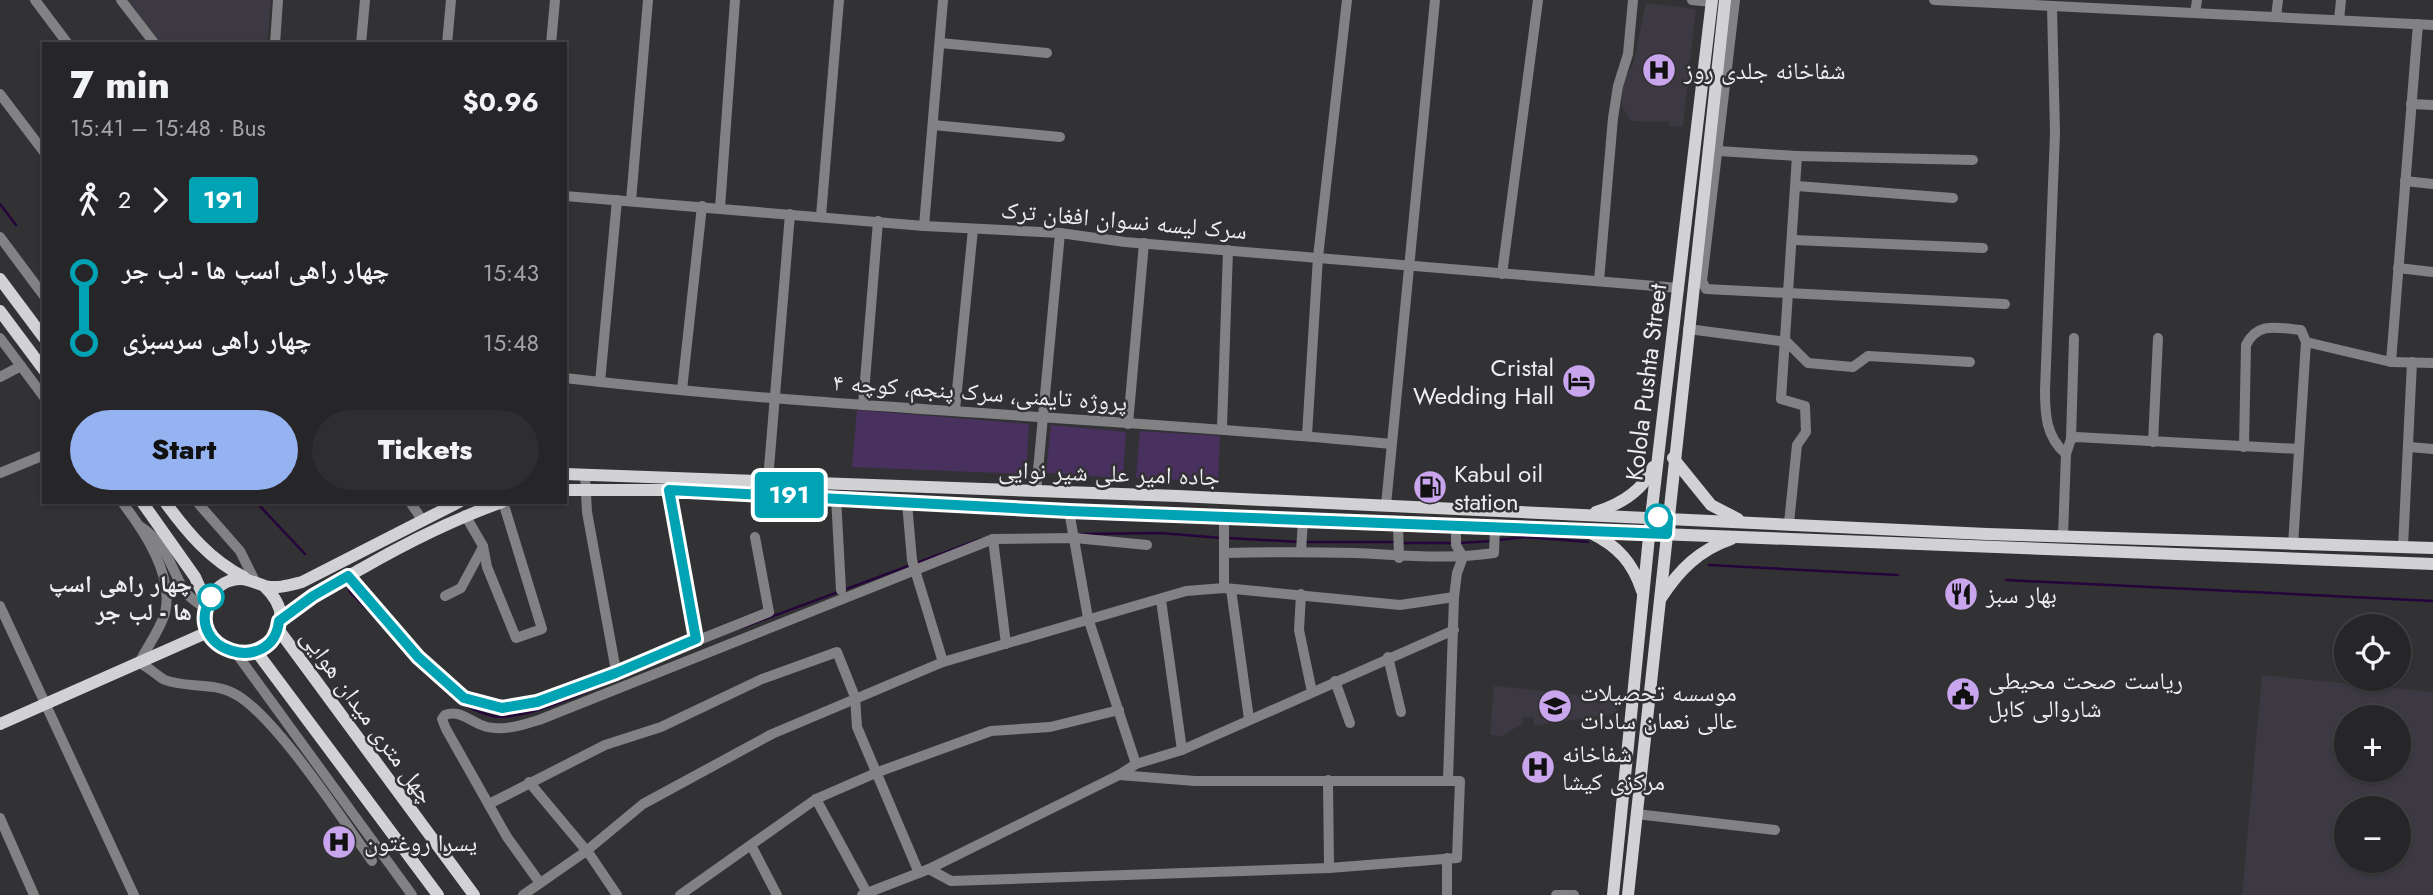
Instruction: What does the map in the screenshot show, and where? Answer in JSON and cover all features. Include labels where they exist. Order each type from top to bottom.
[{"type":"main road","name":"Kolola Pushta Street","points":[[1613,895],[1650,517],[1717,1]]},
{"type":"main road","points":[[1628,895],[1688,329],[1717,1]]},
{"type":"main road","points":[[0,279],[42,335]]},
{"type":"main road","points":[[0,311],[42,367]]},
{"type":"main road","points":[[1588,515],[1612,507],[1632,495],[1649,478],[1658,457]]},
{"type":"main road","points":[[1673,458],[1711,505],[1741,521]]},
{"type":"main road","name":"جاده امیر علی شیر نوایی","points":[[567,474],[1386,505],[2215,543],[2433,548]]},
{"type":"main road","points":[[567,491],[669,490],[1069,511],[2433,565]]},
{"type":"main road","points":[[143,504],[195,577],[206,606],[208,632],[215,642],[236,653],[256,651],[265,646],[279,625],[313,596],[348,576],[465,515],[497,504]]},
{"type":"main road","points":[[167,504],[190,535],[210,555],[256,582],[276,601],[279,625]]},
{"type":"main road","points":[[206,606],[223,584],[256,582],[282,587],[302,582],[455,504]]},
{"type":"main road","points":[[1588,532],[1622,552],[1637,575],[1644,598]]},
{"type":"main road","points":[[1659,601],[1673,579],[1698,555],[1741,536]]},
{"type":"main road","points":[[2169,555],[2170,541]]},
{"type":"main road","points":[[2214,556],[2215,543]]},
{"type":"main road","name":"چهل متری میدان هوایی","points":[[279,625],[474,895]]},
{"type":"main road","points":[[0,724],[208,632]]},
{"type":"main road","points":[[256,651],[438,895]]},
{"type":"street","points":[[35,0],[66,42]]},
{"type":"street","points":[[121,0],[153,42]]},
{"type":"street","points":[[275,42],[278,0]]},
{"type":"street","points":[[360,42],[365,0]]},
{"type":"street","points":[[447,42],[451,0]]},
{"type":"street","points":[[551,42],[555,0]]},
{"type":"street","points":[[631,201],[648,0]]},
{"type":"street","points":[[720,208],[735,0]]},
{"type":"street","points":[[821,216],[839,0]]},
{"type":"street","points":[[924,226],[943,0]]},
{"type":"street","points":[[1307,435],[1318,257],[1347,0]]},
{"type":"street","points":[[1386,505],[1435,0]]},
{"type":"street","points":[[1502,274],[1538,0]]},
{"type":"street","points":[[1599,281],[1613,118],[1618,86],[1628,54],[1633,0]]},
{"type":"street","points":[[1692,0],[1717,1]]},
{"type":"street","points":[[1735,0],[1703,286],[1708,292],[1789,293],[2005,304]]},
{"type":"street","points":[[1934,0],[2019,2],[2052,7],[2109,4],[2195,13],[2433,25]]},
{"type":"street","points":[[2195,13],[2197,0]]},
{"type":"street","points":[[2276,17],[2278,0]]},
{"type":"street","points":[[2339,20],[2342,0]]},
{"type":"street","points":[[2052,7],[2055,133],[2045,390],[2046,420],[2051,436],[2066,454]]},
{"type":"street","points":[[2391,362],[2418,24]]},
{"type":"street","points":[[940,43],[1047,53]]},
{"type":"street","points":[[0,94],[42,149]]},
{"type":"street","points":[[2412,104],[2433,105]]},
{"type":"street","points":[[933,125],[1060,137]]},
{"type":"street","points":[[1719,151],[1797,156],[1973,160]]},
{"type":"street","points":[[1789,523],[1797,445],[1806,432],[1805,406],[1781,399],[1794,240],[1797,156]]},
{"type":"street","points":[[2405,181],[2433,184]]},
{"type":"street","points":[[1797,186],[1953,198]]},
{"type":"street","name":"سرک لیسه نسوان افغان‌ ترک","points":[[567,196],[924,226],[1060,233],[1144,243],[1408,263],[1502,274],[1679,288]]},
{"type":"street","points":[[600,382],[617,200]]},
{"type":"street","points":[[682,390],[702,206]]},
{"type":"street","points":[[768,480],[790,214]]},
{"type":"street","points":[[863,405],[878,221]]},
{"type":"street","points":[[956,410],[972,229]]},
{"type":"street","points":[[1036,492],[1060,233]]},
{"type":"street","points":[[0,237],[42,293]]},
{"type":"street","points":[[1794,240],[1983,248]]},
{"type":"street","points":[[1128,424],[1144,243]]},
{"type":"street","points":[[1222,427],[1228,250]]},
{"type":"street","points":[[2399,268],[2433,272]]},
{"type":"street","points":[[2244,447],[2246,345],[2251,335],[2263,327],[2301,330],[2306,342],[2293,545]]},
{"type":"street","points":[[1688,329],[1787,342],[1808,363],[1826,366],[1853,368],[1868,356],[1970,362]]},
{"type":"street","points":[[0,338],[42,394]]},
{"type":"street","points":[[2063,536],[2066,454],[2071,439],[2074,338]]},
{"type":"street","points":[[2153,442],[2158,338]]},
{"type":"street","points":[[2306,342],[2391,362],[2433,363]]},
{"type":"street","points":[[2403,547],[2413,362]]},
{"type":"street","points":[[0,377],[21,366]]},
{"type":"street","name":"پروژه تایمنی، سرک پنجم، کوچه ۴","points":[[567,378],[776,399],[1128,424],[1222,427],[1391,444]]},
{"type":"street","points":[[2071,439],[2076,437],[2299,449]]},
{"type":"street","points":[[2409,447],[2433,449]]},
{"type":"street","points":[[0,473],[42,456]]},
{"type":"street","points":[[585,475],[587,512],[616,671]]},
{"type":"street","points":[[669,490],[696,639]]},
{"type":"street","points":[[836,497],[841,590]]},
{"type":"street","points":[[907,503],[914,566],[943,662]]},
{"type":"street","points":[[124,504],[141,527],[158,561],[166,594],[165,614],[139,663],[152,668],[164,679],[219,687],[250,703],[412,895]]},
{"type":"street","points":[[199,504],[240,551],[256,582]]},
{"type":"street","points":[[411,504],[423,521]]},
{"type":"street","points":[[465,515],[483,546],[487,567],[516,638],[542,629],[504,504]]},
{"type":"street","points":[[1069,511],[1088,618],[1136,764]]},
{"type":"street","points":[[1224,517],[1227,588],[1250,719]]},
{"type":"street","points":[[1302,546],[1303,520]]},
{"type":"street","points":[[1398,524],[1399,558]]},
{"type":"street","points":[[1456,526],[1456,545],[1463,557]]},
{"type":"street","points":[[141,527],[156,536],[167,552],[186,593],[206,606]]},
{"type":"street","points":[[1226,553],[1302,546],[1399,558],[1463,557],[1494,550],[1495,528]]},
{"type":"street","points":[[540,883],[507,837],[446,729],[442,719],[445,715],[453,712],[489,728],[520,726],[539,720],[914,566],[993,539],[1074,535],[1147,545]]},
{"type":"street","points":[[348,576],[418,657],[464,698],[502,708],[521,707],[769,612],[755,537]]},
{"type":"street","points":[[993,539],[1006,644]]},
{"type":"street","points":[[445,596],[461,587],[483,546]]},
{"type":"street","points":[[1448,780],[1454,597],[1457,573],[1463,557]]},
{"type":"street","points":[[523,895],[585,852],[643,804],[706,767],[855,697],[943,662],[1186,591],[1227,588],[1400,605],[1454,597]]},
{"type":"street","points":[[1301,594],[1300,641],[1312,692]]},
{"type":"street","points":[[1161,600],[1182,750]]},
{"type":"street","points":[[0,606],[134,895]]},
{"type":"street","points":[[816,799],[864,894],[924,871],[1119,775],[1136,764],[1182,750],[1454,630]]},
{"type":"street","points":[[489,804],[605,745],[660,727],[824,654],[837,652],[855,697],[857,727],[924,871],[951,881],[1329,869],[1457,858],[1460,781],[1195,781],[1119,775]]},
{"type":"street","points":[[236,653],[353,825],[372,861]]},
{"type":"street","points":[[1388,657],[1401,712]]},
{"type":"street","points":[[1335,681],[1350,723]]},
{"type":"street","points":[[680,895],[752,847],[816,799],[878,772],[992,732],[1050,727],[1119,710]]},
{"type":"street","points":[[1328,780],[1329,869]]},
{"type":"street","points":[[529,782],[617,895]]},
{"type":"street","points":[[1636,814],[1775,830]]},
{"type":"street","points":[[0,818],[34,895]]},
{"type":"street","points":[[752,847],[777,895]]},
{"type":"street","points":[[1447,858],[1447,895]]},
{"type":"street","points":[[1556,895],[1574,895]]},
{"type":"shaded area","points":[[128,0],[271,0],[267,42],[160,42]]},
{"type":"shaded area","name":"شفاخانه جلدی روز","points":[[1646,3],[1696,9],[1683,127],[1669,126],[1669,122],[1630,121],[1622,105],[1621,84],[1633,65]]},
{"type":"shaded area","points":[[857,410],[1029,424],[1026,474],[852,467]]},
{"type":"shaded area","points":[[1051,425],[1126,432],[1123,478],[1046,473]]},
{"type":"shaded area","points":[[1140,431],[1220,436],[1218,482],[1136,478]]},
{"type":"shaded area","points":[[2262,675],[2334,682],[2334,691],[2433,692],[2433,895],[2242,895]]},
{"type":"shaded area","name":"موسسه تحصیلات عالی نعمان سادات","points":[[1494,686],[1618,699],[1617,713],[1534,726],[1534,718],[1523,717],[1523,723],[1503,736],[1490,735]]},
{"type":"waterway","points":[[0,204],[16,225]]},
{"type":"waterway","points":[[258,504],[305,554]]},
{"type":"waterway","points":[[1081,534],[1160,533],[1222,538]]},
{"type":"waterway","points":[[1498,540],[1526,537],[1588,542]]},
{"type":"waterway","points":[[1228,538],[1299,542]]},
{"type":"waterway","points":[[741,628],[981,539]]},
{"type":"waterway","points":[[1459,543],[1491,541]]},
{"type":"waterway","points":[[1305,542],[1397,542]]},
{"type":"waterway","points":[[1403,543],[1453,543]]},
{"type":"waterway","points":[[1709,565],[1898,575]]},
{"type":"waterway","points":[[2006,580],[2433,601]]},
{"type":"waterway","points":[[349,591],[398,641]]},
{"type":"waterway","points":[[426,671],[464,705],[493,716],[507,717],[544,708],[637,670]]},
{"type":"bus line","name":"191","points":[[211,597],[205,608],[208,632],[215,642],[225,649],[246,653],[265,646],[278,629],[279,621],[291,611],[348,576],[418,657],[464,698],[502,708],[521,707],[616,673],[696,639],[673,526],[669,490],[1069,511],[1667,534],[1668,518],[1658,517]]},
{"type":"place","name":"شفاخانه جلدی روز","points":[[1659,70]]},
{"type":"place","name":"Cristal Wedding Hall","points":[[1579,381]]},
{"type":"place","name":"Kabul oil station","points":[[1430,487]]},
{"type":"place","name":"بهار سبز","points":[[1961,594]]},
{"type":"place","name":"چهار راهی اسپ ها - لب جر","points":[[211,597]]},
{"type":"place","name":"ریاست صحت محیطی شاروالی کابل","points":[[1963,694]]},
{"type":"place","name":"موسسه تحصیلات عالی نعمان سادات","points":[[1555,706]]},
{"type":"place","name":"شفاخانه مرکزی کیشا","points":[[1538,767]]},
{"type":"place","name":"یسرا روغتون","points":[[339,842]]}]
